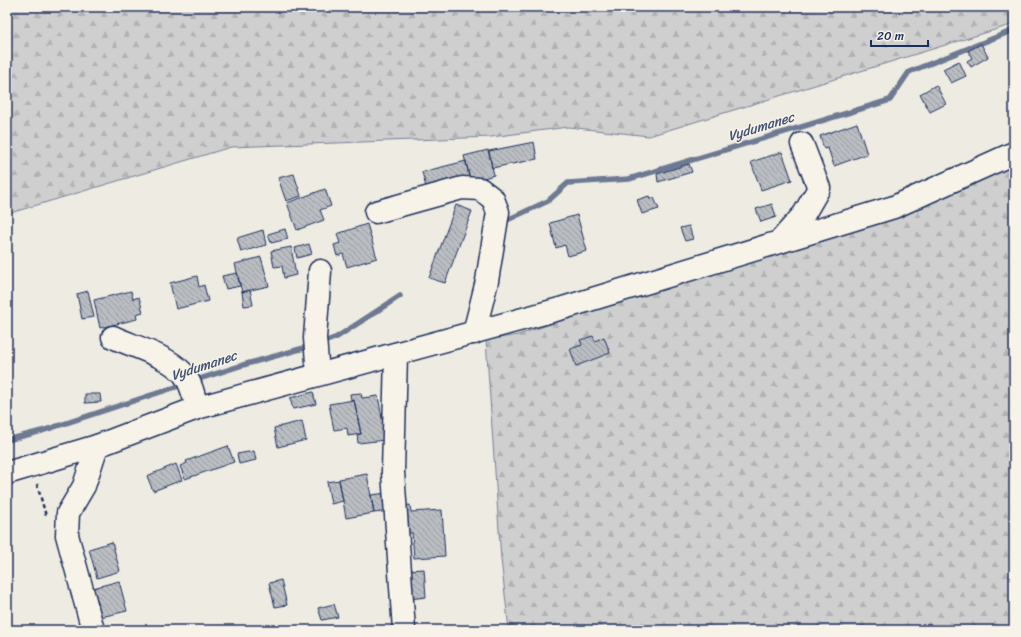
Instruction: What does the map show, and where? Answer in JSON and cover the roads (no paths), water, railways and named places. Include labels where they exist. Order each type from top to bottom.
[{"type":"main road","points":[[779,242],[804,214],[819,188],[802,144]]},
{"type":"main road","points":[[7,473],[97,446],[191,390],[317,356],[396,354],[474,333],[894,207],[1014,153]]},
{"type":"main road","points":[[376,212],[462,188],[480,189],[493,199],[498,212],[487,281],[474,333]]},
{"type":"main road","points":[[317,356],[320,271]]},
{"type":"main road","points":[[113,337],[166,360],[191,390]]},
{"type":"main road","points":[[396,354],[393,472],[404,630]]},
{"type":"main road","points":[[94,630],[67,535],[68,513],[84,486],[97,446]]},
{"type":"waterway","name":"Vydumanec","points":[[505,221],[548,201],[568,183],[629,179],[890,100],[909,72],[1014,30]]},
{"type":"waterway","name":"Vydumanec","points":[[319,344],[337,337],[400,296]]},
{"type":"waterway","name":"Vydumanec","points":[[193,381],[311,346]]},
{"type":"waterway","name":"Vydumanec","points":[[7,440],[42,431],[185,384]]}]
